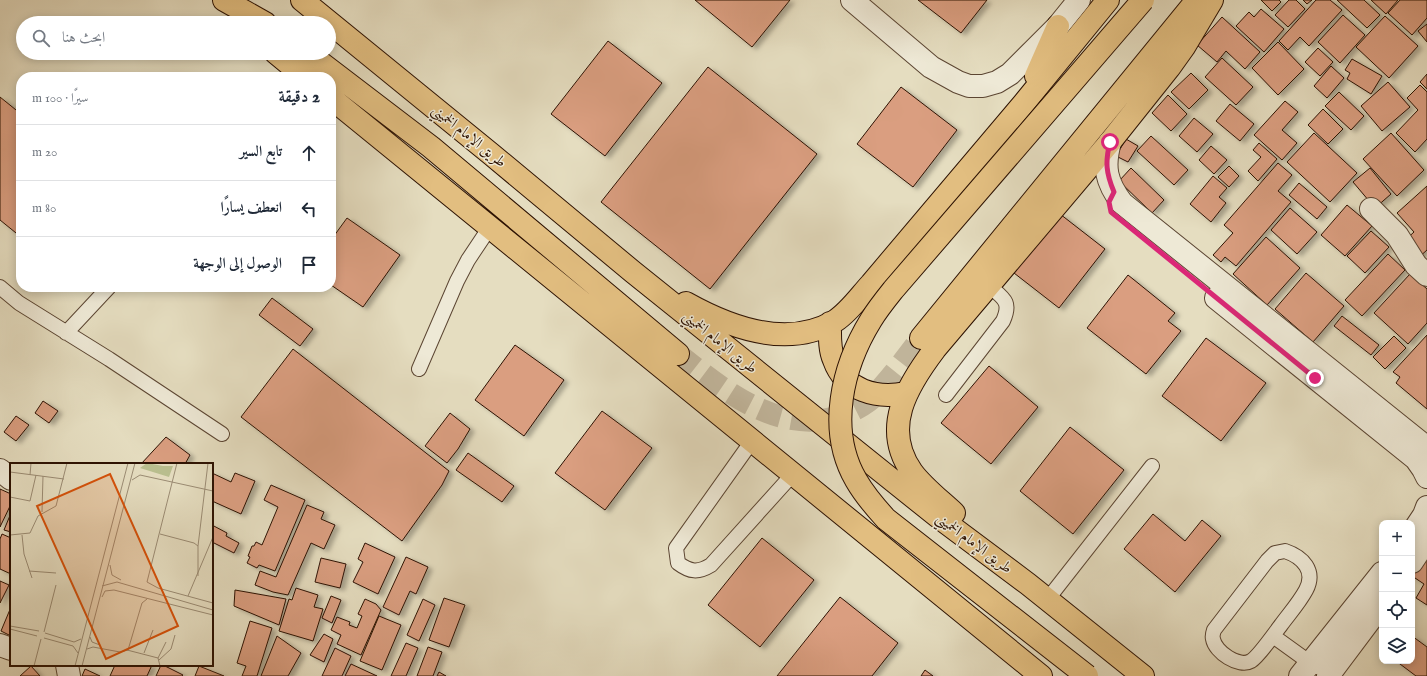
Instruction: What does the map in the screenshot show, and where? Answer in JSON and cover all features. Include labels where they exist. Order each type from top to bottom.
[{"type":"highway","points":[[211,0],[230,16]]},
{"type":"highway","points":[[224,0],[253,16]]},
{"type":"highway","name":"طريق الإمام الخميني","points":[[302,0],[322,16]]},
{"type":"highway","points":[[633,272],[702,312],[744,328],[764,332],[801,333],[820,328],[836,320],[871,284],[1024,103],[1108,0]]},
{"type":"highway","points":[[1087,676],[886,519],[872,504],[856,480],[844,450],[840,424],[841,398],[845,378],[854,353],[871,320],[888,296],[1143,0]]},
{"type":"highway","points":[[921,338],[1198,0]]},
{"type":"highway","points":[[1028,584],[922,483],[907,464],[902,454],[898,429],[906,393],[922,365],[1110,142],[1169,68],[1184,47],[1212,0]]},
{"type":"highway","points":[[1024,103],[1058,26]]},
{"type":"highway","name":"طريق الإمام الخميني","points":[[336,28],[633,272],[937,516],[1028,584],[1143,676]]},
{"type":"highway","points":[[285,60],[300,72]]},
{"type":"highway","points":[[317,60],[333,72]]},
{"type":"highway","points":[[336,74],[431,147],[678,354]]},
{"type":"highway","points":[[336,102],[1041,676]]},
{"type":"highway","points":[[830,323],[830,341],[834,360],[839,370],[847,380],[857,388],[881,396],[894,396],[906,393]]},
{"type":"street","points":[[852,0],[931,67],[958,82],[969,86],[983,86],[997,82],[1010,74],[1058,26],[1079,0]]},
{"type":"street","points":[[1110,142],[1106,154],[1106,167],[1114,192],[1122,203],[1162,245],[1320,372],[1416,459],[1427,477]]},
{"type":"street","points":[[1371,209],[1398,235],[1416,264],[1427,275]]},
{"type":"street","points":[[1320,372],[1421,443],[1427,450]]},
{"type":"street","points":[[0,470],[10,478]]},
{"type":"street","points":[[1415,528],[1424,515],[1427,507]]},
{"type":"street","points":[[1415,558],[1427,540]]},
{"type":"street","points":[[1305,669],[1379,577]]},
{"type":"street","points":[[1327,676],[1379,608]]},
{"type":"street","points":[[0,645],[10,649]]},
{"type":"street","points":[[67,666],[69,676]]},
{"type":"lane","points":[[419,368],[457,281],[468,260],[490,227]]},
{"type":"lane","points":[[946,395],[1003,321],[1008,312],[1006,301],[988,285]]},
{"type":"lane","points":[[0,287],[19,303],[109,359],[222,434]]},
{"type":"lane","points":[[66,333],[104,292]]},
{"type":"lane","points":[[752,441],[676,548],[678,563],[688,570],[702,570],[711,565],[793,474]]},
{"type":"lane","points":[[1047,600],[1152,466]]},
{"type":"lane","points":[[1285,551],[1296,554],[1306,565],[1309,574],[1308,582],[1306,590],[1273,636],[1252,660],[1245,664],[1232,660],[1220,651],[1212,638],[1214,630],[1267,561],[1275,553],[1285,551]]},
{"type":"lane","points":[[1273,636],[1305,669],[1327,676]]},
{"type":"building","points":[[695,0],[790,0],[752,47]]},
{"type":"building","points":[[918,0],[987,0],[961,33]]},
{"type":"building","points":[[1261,0],[1279,0],[1281,2],[1272,11]]},
{"type":"building","points":[[1289,0],[1296,0],[1305,9],[1288,27],[1275,15]]},
{"type":"building","points":[[1303,0],[1312,0],[1307,4]]},
{"type":"building","points":[[1316,0],[1330,0],[1342,10],[1309,46],[1300,37],[1288,50],[1279,41]]},
{"type":"building","points":[[1337,0],[1364,0],[1380,15],[1367,28]]},
{"type":"building","points":[[1371,0],[1398,0],[1386,14]]},
{"type":"building","points":[[1400,0],[1427,0],[1427,18],[1412,35],[1388,13]]},
{"type":"building","points":[[1261,9],[1284,29],[1264,52],[1236,26],[1249,12],[1254,17]]},
{"type":"building","points":[[1343,15],[1365,35],[1340,63],[1318,42]]},
{"type":"building","points":[[1385,16],[1418,46],[1389,78],[1356,47]]},
{"type":"building","points":[[1222,17],[1260,52],[1245,69],[1226,51],[1217,62],[1197,45]]},
{"type":"building","points":[[1427,24],[1427,42],[1418,31]]},
{"type":"building","points":[[608,41],[662,83],[605,156],[551,114]]},
{"type":"building","points":[[1278,42],[1304,69],[1278,95],[1252,68]]},
{"type":"building","points":[[1318,48],[1333,62],[1320,76],[1305,62]]},
{"type":"building","points":[[1222,58],[1253,87],[1236,105],[1205,77]]},
{"type":"building","points":[[1352,59],[1382,76],[1371,94],[1347,79],[1350,73],[1345,70]]},
{"type":"building","points":[[1331,66],[1344,78],[1327,98],[1314,86]]},
{"type":"building","points":[[708,67],[817,154],[710,289],[601,202]]},
{"type":"building","points":[[1191,73],[1208,90],[1189,109],[1171,92]]},
{"type":"building","points":[[1427,74],[1427,89],[1420,82]]},
{"type":"building","points":[[1388,82],[1410,107],[1382,131],[1361,106]]},
{"type":"building","points":[[1420,85],[1427,92],[1427,139],[1415,152],[1396,133],[1418,110],[1407,98]]},
{"type":"building","points":[[901,87],[957,130],[913,187],[857,144]]},
{"type":"building","points":[[1339,92],[1364,116],[1351,130],[1325,106]]},
{"type":"building","points":[[1168,95],[1187,114],[1171,131],[1152,113]]},
{"type":"building","points":[[0,97],[16,110],[16,233],[0,220]]},
{"type":"building","points":[[1285,101],[1298,112],[1282,130],[1297,143],[1282,160],[1254,135]]},
{"type":"building","points":[[1230,104],[1254,124],[1240,141],[1216,121]]},
{"type":"building","points":[[1323,109],[1343,129],[1328,144],[1308,125]]},
{"type":"building","points":[[1194,118],[1213,134],[1197,152],[1179,136]]},
{"type":"building","points":[[1314,133],[1357,173],[1330,202],[1287,162]]},
{"type":"building","points":[[1391,133],[1424,170],[1397,196],[1363,159]]},
{"type":"building","points":[[1151,136],[1188,170],[1174,185],[1137,151]]},
{"type":"building","points":[[1126,139],[1138,146],[1128,162],[1116,156]]},
{"type":"building","points":[[1259,143],[1277,159],[1258,181],[1248,171],[1261,157],[1253,150]]},
{"type":"building","points":[[1211,146],[1227,160],[1214,174],[1199,160]]},
{"type":"building","points":[[1278,163],[1292,175],[1278,191],[1291,202],[1236,266],[1225,257],[1221,262],[1213,255],[1233,233],[1224,225]]},
{"type":"building","points":[[1229,166],[1239,176],[1229,187],[1218,177]]},
{"type":"building","points":[[1131,168],[1164,200],[1152,213],[1119,181]]},
{"type":"building","points":[[1370,168],[1391,194],[1375,208],[1353,182]]},
{"type":"building","points":[[1213,176],[1227,188],[1219,197],[1226,203],[1211,222],[1190,204]]},
{"type":"building","points":[[1299,183],[1327,207],[1317,219],[1289,195]]},
{"type":"building","points":[[1427,186],[1427,250],[1418,258],[1403,242],[1414,232],[1397,213]]},
{"type":"building","points":[[1347,205],[1372,226],[1345,256],[1321,235]]},
{"type":"building","points":[[1290,208],[1317,232],[1297,254],[1271,230]]},
{"type":"building","points":[[1060,214],[1105,249],[1059,308],[1014,273]]},
{"type":"building","points":[[347,218],[400,255],[363,307],[336,288],[336,233]]},
{"type":"building","points":[[1371,231],[1389,247],[1365,273],[1347,256]]},
{"type":"building","points":[[1266,237],[1300,268],[1267,305],[1233,274]]},
{"type":"building","points":[[1388,254],[1405,270],[1362,316],[1345,300]]},
{"type":"building","points":[[1306,273],[1344,306],[1313,342],[1275,309]]},
{"type":"building","points":[[1410,274],[1427,289],[1427,323],[1408,344],[1374,313]]},
{"type":"building","points":[[1128,275],[1175,313],[1168,321],[1181,331],[1146,374],[1087,328]]},
{"type":"building","points":[[272,298],[313,329],[300,346],[259,315]]},
{"type":"building","points":[[1342,316],[1379,345],[1371,355],[1334,326]]},
{"type":"building","points":[[1427,335],[1427,409],[1396,383],[1400,377],[1393,372]]},
{"type":"building","points":[[1394,336],[1406,348],[1385,369],[1373,357]]},
{"type":"building","points":[[1206,338],[1266,383],[1221,441],[1162,396]]},
{"type":"building","points":[[515,345],[564,380],[524,436],[475,400]]},
{"type":"building","points":[[293,349],[449,471],[442,485],[402,541],[241,417]]},
{"type":"building","points":[[989,366],[1038,407],[991,464],[941,423]]},
{"type":"building","points":[[43,401],[58,411],[49,423],[35,413]]},
{"type":"building","points":[[602,411],[652,448],[605,510],[555,473]]},
{"type":"building","points":[[450,413],[470,429],[458,449],[447,463],[425,446]]},
{"type":"building","points":[[16,416],[29,425],[16,441],[4,432]]},
{"type":"building","points":[[1070,427],[1124,470],[1073,534],[1020,491]]},
{"type":"building","points":[[166,437],[190,455],[186,463],[142,463]]},
{"type":"building","points":[[468,453],[514,486],[502,502],[456,470]]},
{"type":"building","points":[[213,473],[231,482],[235,473],[255,481],[241,514],[213,501]]},
{"type":"building","points":[[271,485],[305,500],[275,571],[259,565],[257,568],[247,563],[252,546],[254,546],[256,542],[262,545],[278,507],[264,500]]},
{"type":"building","points":[[0,489],[10,494],[10,506],[0,527]]},
{"type":"building","points":[[307,505],[324,512],[321,519],[335,525],[324,549],[311,543],[288,595],[273,592],[255,585],[260,571],[276,577]]},
{"type":"building","points":[[1153,514],[1185,541],[1202,520],[1221,536],[1175,592],[1124,549]]},
{"type":"building","points":[[10,515],[10,532],[4,530]]},
{"type":"building","points":[[213,526],[227,533],[226,536],[239,543],[234,553],[213,542]]},
{"type":"building","points":[[2,534],[10,538],[10,574],[0,569],[0,539]]},
{"type":"building","points":[[762,538],[814,580],[760,647],[708,605]]},
{"type":"building","points":[[1427,541],[1427,605],[1416,598],[1424,584],[1415,578],[1415,559]]},
{"type":"building","points":[[365,543],[395,557],[378,594],[353,582],[363,562],[358,559]]},
{"type":"building","points":[[406,557],[428,567],[416,594],[410,591],[399,615],[383,607]]},
{"type":"building","points":[[321,558],[346,564],[340,588],[315,582]]},
{"type":"building","points":[[0,581],[9,585],[0,603]]},
{"type":"building","points":[[296,588],[318,595],[314,607],[323,609],[313,641],[279,631],[289,599],[292,600]]},
{"type":"building","points":[[235,590],[286,599],[279,625],[234,606]]},
{"type":"building","points":[[331,596],[341,600],[332,623],[322,618]]},
{"type":"building","points":[[840,597],[898,643],[872,676],[777,676]]},
{"type":"building","points":[[444,598],[465,605],[449,647],[429,640]]},
{"type":"building","points":[[365,599],[376,604],[381,610],[361,655],[337,644],[341,635],[331,630],[337,617],[350,622],[349,625],[357,628],[362,616],[358,614]]},
{"type":"building","points":[[423,599],[435,605],[419,641],[407,635]]},
{"type":"building","points":[[10,609],[10,636],[1,631]]},
{"type":"building","points":[[379,616],[401,625],[382,670],[360,661]]},
{"type":"building","points":[[250,621],[272,628],[257,676],[242,676],[246,666],[237,663]]},
{"type":"building","points":[[324,634],[333,639],[324,662],[310,655]]},
{"type":"building","points":[[277,636],[301,653],[288,676],[261,676]]},
{"type":"building","points":[[1415,638],[1427,647],[1427,676],[1416,676],[1400,664],[1415,664]]},
{"type":"building","points":[[406,643],[418,648],[406,676],[391,676]]},
{"type":"building","points":[[428,647],[442,652],[433,676],[417,676]]},
{"type":"building","points":[[335,648],[351,656],[342,676],[322,676]]},
{"type":"building","points":[[351,664],[377,676],[345,676]]},
{"type":"building","points":[[31,666],[40,676],[20,676]]},
{"type":"building","points":[[115,666],[152,666],[147,676],[110,676]]},
{"type":"building","points":[[161,666],[165,666],[183,675],[182,676],[156,676]]},
{"type":"building","points":[[199,666],[224,676],[195,676]]},
{"type":"building","points":[[85,669],[100,676],[82,676]]},
{"type":"building","points":[[925,670],[933,676],[921,676]]},
{"type":"building","points":[[439,672],[446,676],[437,676]]},
{"type":"tunnel","points":[[678,354],[714,382],[733,395],[754,406],[775,415],[797,420],[819,420],[845,414],[869,401],[893,374],[921,338]]},
{"type":"route","points":[[1110,142],[1106,154],[1106,167],[1114,192],[1109,202],[1111,212],[1315,378]]}]
